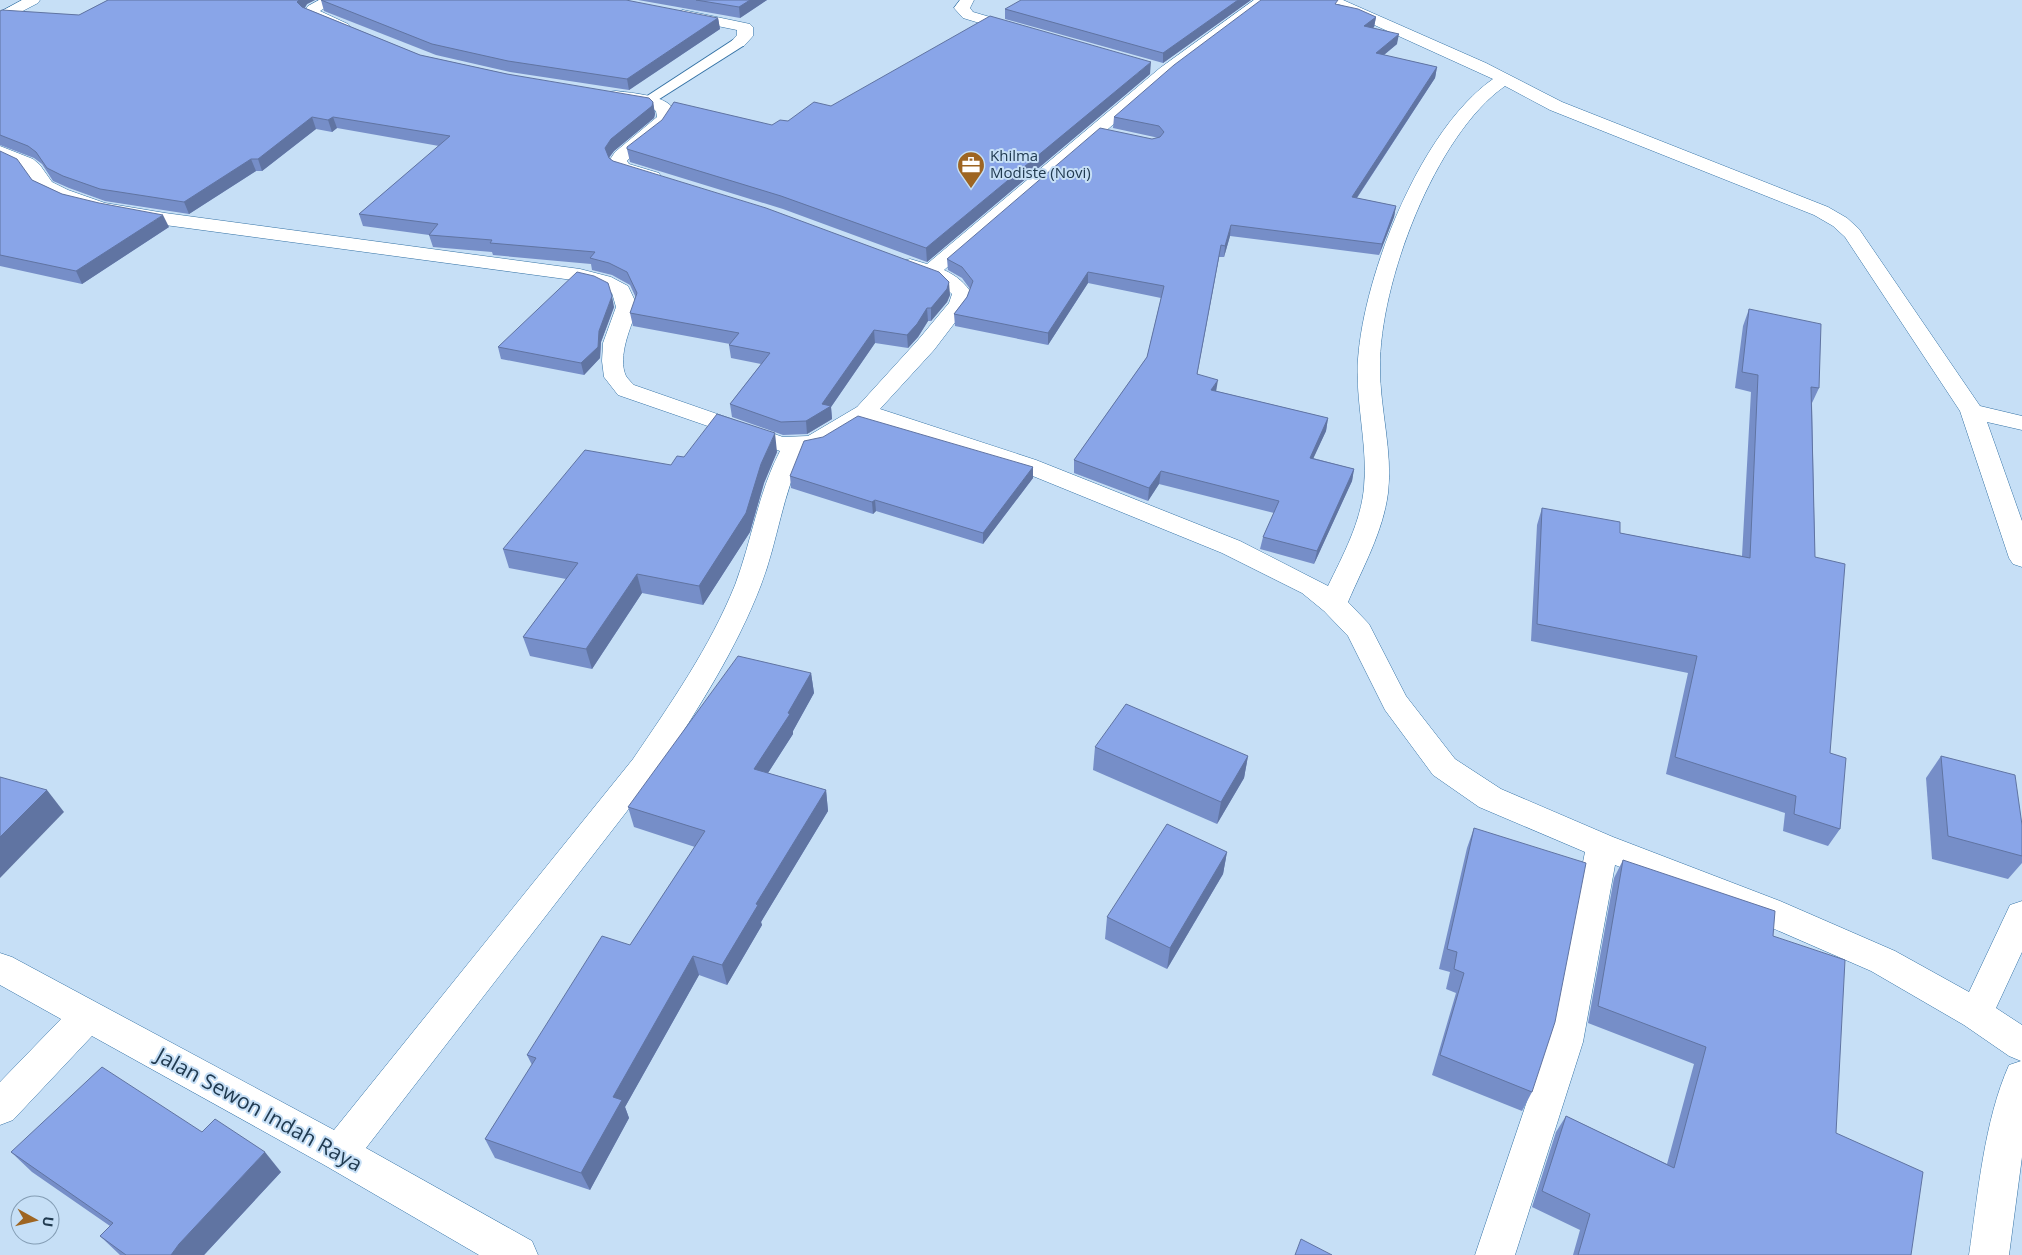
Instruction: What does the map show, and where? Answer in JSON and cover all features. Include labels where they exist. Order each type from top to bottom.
[{"type":"street","points":[[0,18],[33,0]]},
{"type":"street","points":[[330,0],[313,9],[311,14],[358,33]]},
{"type":"street","points":[[967,0],[962,8],[968,15],[1034,34]]},
{"type":"street","points":[[930,272],[1166,71],[1264,0]]},
{"type":"street","points":[[1331,0],[1452,53],[1563,109],[1781,194],[1821,211],[1840,222],[1852,233],[1972,412],[2022,558]]},
{"type":"street","points":[[672,13],[745,27],[745,36],[738,43]]},
{"type":"street","points":[[1147,66],[1166,71]]},
{"type":"street","points":[[1334,604],[1362,540],[1374,502],[1377,465],[1369,358],[1379,292],[1407,211],[1449,137],[1478,99],[1504,79]]},
{"type":"street","points":[[598,93],[648,100],[663,107],[666,117],[662,123],[621,156],[619,165],[670,183]]},
{"type":"street","points":[[1096,130],[1114,135]]},
{"type":"street","points":[[0,151],[16,156],[33,168],[46,186],[71,197],[108,208],[165,219],[580,275],[604,281],[622,290],[627,307],[614,343],[613,361],[615,377],[626,390],[761,439],[780,444],[795,445],[815,442],[865,412],[926,345],[959,304],[962,294],[957,286],[948,279],[893,259]]},
{"type":"street","points":[[865,412],[1027,465],[1232,547],[1311,588],[1334,604],[1360,631],[1395,702],[1444,766],[1490,798],[1602,846],[1768,911],[1882,962],[1976,1014],[2022,1045]]},
{"type":"street","points":[[1972,412],[2022,423]]},
{"type":"street","points":[[339,1154],[644,768],[679,715],[727,630],[748,585],[773,495],[783,467],[795,445]]},
{"type":"street","points":[[1495,1255],[1565,1042],[1602,846]]},
{"type":"street","points":[[1976,1014],[2022,915]]},
{"type":"street","name":"Jalan Sewon Indah Raya","points":[[0,968],[339,1154],[518,1255]]},
{"type":"street","points":[[0,1108],[88,1016]]},
{"type":"street","points":[[1990,1255],[2005,1143],[2022,1077]]},
{"type":"lane","points":[[648,100],[738,43]]},
{"type":"building","points":[[108,0],[299,0],[297,2],[302,7],[420,55],[507,74],[649,98],[653,102],[652,106],[611,139],[605,148],[609,158],[613,161],[766,208],[939,272],[949,282],[947,289],[931,308],[927,308],[907,335],[874,330],[822,404],[831,406],[806,421],[781,422],[730,404],[770,353],[729,345],[739,333],[630,313],[637,293],[627,272],[609,263],[590,258],[595,252],[490,243],[492,240],[429,235],[438,224],[359,214],[450,136],[333,117],[328,120],[312,117],[258,159],[251,159],[184,202],[100,189],[63,176],[47,168],[36,152],[28,146],[0,135],[0,11],[79,15]]},
{"type":"building","points":[[321,0],[626,0],[718,18],[627,79],[508,61],[432,44]]},
{"type":"building","points":[[696,0],[750,0],[739,7]]},
{"type":"building","points":[[1021,0],[1238,0],[1163,53],[1005,9]]},
{"type":"building","points":[[1261,0],[1338,0],[1335,4],[1358,9],[1376,17],[1364,26],[1399,34],[1376,53],[1437,67],[1352,197],[1396,206],[1382,244],[1231,225],[1225,246],[1221,245],[1197,374],[1218,380],[1211,390],[1328,418],[1310,458],[1354,469],[1317,551],[1263,537],[1279,501],[1161,471],[1149,488],[1074,460],[1147,357],[1164,286],[1088,272],[1048,333],[954,314],[967,297],[973,281],[962,267],[947,259],[1100,128],[1152,139],[1160,137],[1164,132],[1159,126],[1114,117],[1174,65]]},
{"type":"building","points":[[990,16],[1151,62],[926,248],[781,196],[627,149],[627,147],[662,120],[674,102],[772,125],[780,120],[788,121],[814,102],[831,106]]},
{"type":"building","points":[[0,151],[17,159],[32,180],[62,194],[163,215],[76,271],[0,255]]},
{"type":"building","points":[[577,272],[594,276],[608,283],[612,296],[599,331],[598,347],[581,363],[498,347]]},
{"type":"building","points":[[1749,309],[1821,324],[1819,388],[1811,387],[1815,557],[1845,564],[1830,753],[1846,758],[1840,829],[1794,814],[1796,796],[1675,757],[1697,656],[1537,624],[1542,508],[1620,522],[1620,533],[1750,558],[1758,375],[1742,372]]},
{"type":"building","points":[[717,414],[775,433],[761,464],[746,513],[699,586],[637,574],[586,649],[523,637],[578,563],[503,549],[585,450],[671,465],[677,456],[684,457]]},
{"type":"building","points":[[858,416],[1033,467],[983,533],[875,500],[872,502],[790,476],[804,441],[823,437]]},
{"type":"building","points":[[738,656],[811,673],[788,713],[790,714],[754,769],[826,790],[756,904],[758,905],[722,965],[693,956],[613,1097],[622,1100],[581,1173],[485,1139],[536,1058],[527,1055],[602,936],[630,945],[705,831],[628,807]]},
{"type":"building","points":[[1126,704],[1248,756],[1221,802],[1095,747]]},
{"type":"building","points":[[1941,756],[2015,775],[2022,825],[2022,856],[1948,836]]},
{"type":"building","points":[[0,777],[47,790],[0,837]]},
{"type":"building","points":[[1167,824],[1227,852],[1170,948],[1107,917]]},
{"type":"building","points":[[1474,828],[1586,863],[1555,1022],[1532,1092],[1440,1055],[1464,973],[1454,969],[1457,952],[1447,949]]},
{"type":"building","points":[[1623,860],[1775,911],[1773,936],[1845,960],[1836,1133],[1923,1172],[1911,1255],[1578,1255],[1590,1214],[1542,1191],[1566,1116],[1674,1168],[1706,1047],[1598,1006]]},
{"type":"building","points":[[102,1067],[202,1132],[215,1119],[265,1152],[179,1244],[171,1255],[126,1255],[100,1236],[113,1223],[11,1152]]},
{"type":"building","points":[[1301,1239],[1332,1255],[1295,1255]]},
{"type":"place","name":"Khilma Modiste (Novi)","points":[[971,189]]}]
